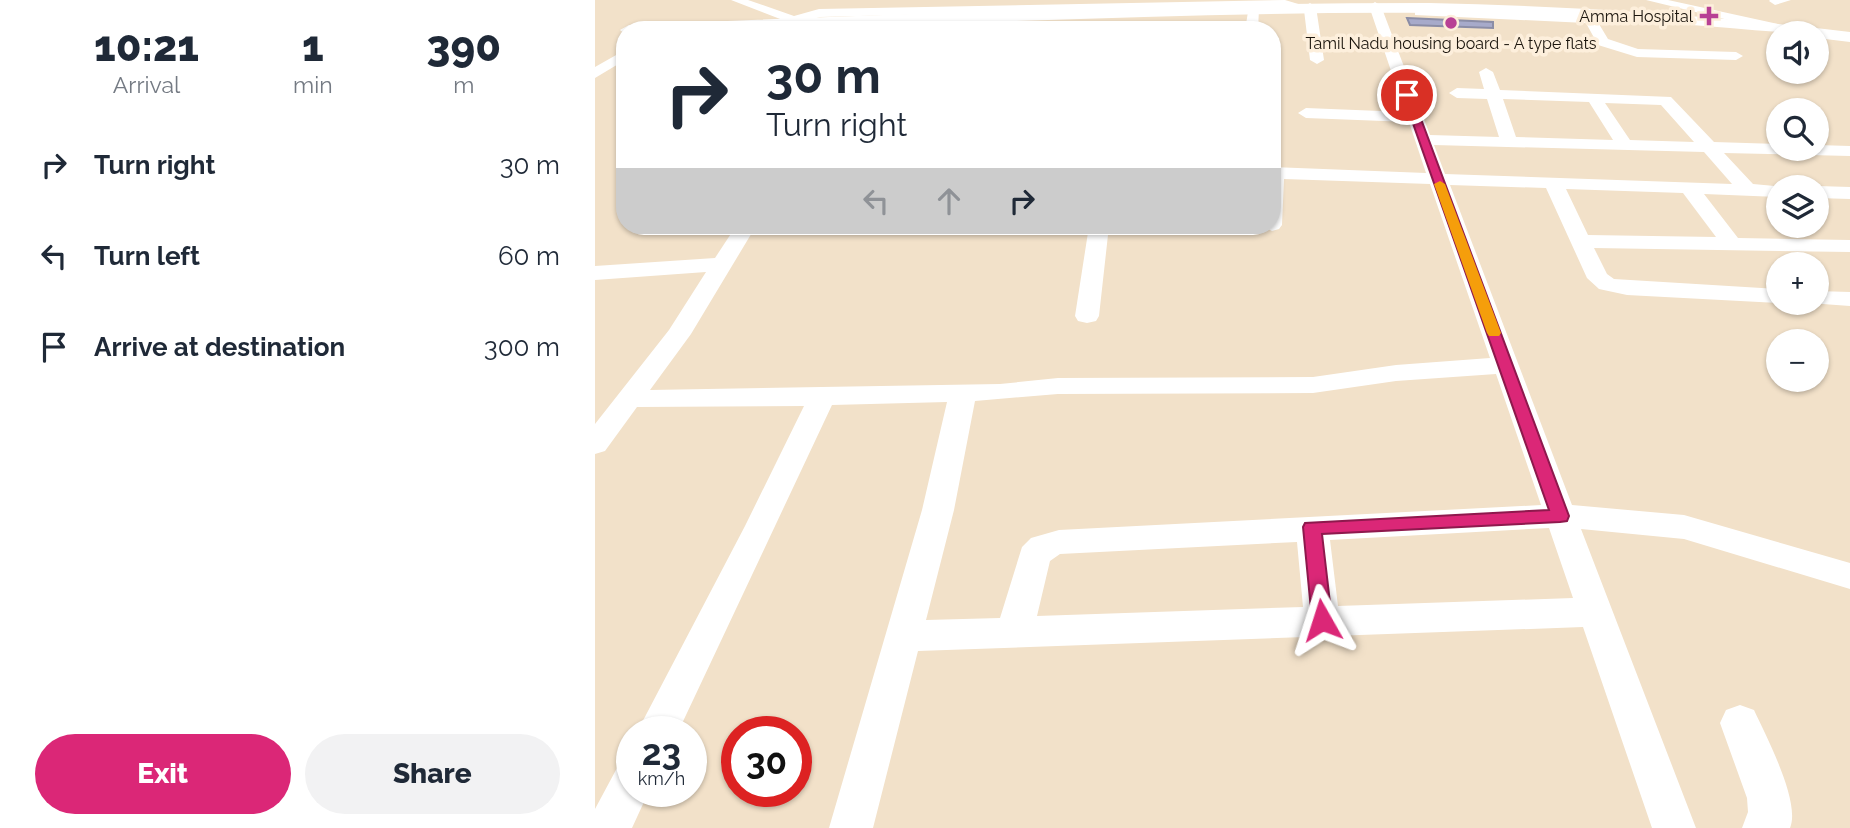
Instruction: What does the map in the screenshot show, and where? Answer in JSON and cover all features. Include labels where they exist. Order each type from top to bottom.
[{"type":"highway","points":[[1035,21],[1075,12],[1120,18],[1253,9],[1378,6],[1588,15],[1649,14],[1766,27]]},
{"type":"highway","points":[[798,21],[896,16],[942,21]]},
{"type":"street","points":[[737,0],[798,21]]},
{"type":"street","points":[[766,8],[777,0]]},
{"type":"street","points":[[1652,0],[1766,25]]},
{"type":"street","points":[[1775,1],[1785,0]]},
{"type":"street","points":[[896,16],[1075,12],[1279,2],[1305,7],[1317,60]]},
{"type":"street","points":[[1378,6],[1419,128],[1674,828]]},
{"type":"street","points":[[1252,21],[1253,9]]},
{"type":"street","points":[[1588,15],[1603,42],[1637,52],[1736,56]]},
{"type":"street","points":[[595,74],[616,60]]},
{"type":"street","points":[[1486,72],[1509,141]]},
{"type":"street","points":[[1457,93],[1665,100],[1748,190]]},
{"type":"street","points":[[1593,97],[1625,145]]},
{"type":"street","points":[[1306,113],[1509,141],[1850,151]]},
{"type":"street","points":[[1281,173],[1766,191]]},
{"type":"street","points":[[1553,183],[1598,278],[1607,285],[1766,295]]},
{"type":"street","points":[[1689,188],[1732,244]]},
{"type":"street","points":[[1829,192],[1850,193]]},
{"type":"street","points":[[595,444],[679,334],[741,235]]},
{"type":"street","points":[[1087,316],[1098,235]]},
{"type":"street","points":[[1271,251],[1272,235]]},
{"type":"street","points":[[1580,241],[1850,246]]},
{"type":"street","points":[[595,273],[723,264]]},
{"type":"street","points":[[1829,298],[1850,299]]},
{"type":"street","points":[[629,399],[963,393],[1058,386],[1313,385],[1397,373],[1506,365]]},
{"type":"street","points":[[851,828],[938,510],[963,393]]},
{"type":"street","points":[[665,716],[761,526],[822,397]]},
{"type":"street","points":[[1015,631],[1034,556],[1043,547],[1059,542],[1560,516],[1684,527],[1850,576]]},
{"type":"street","points":[[1312,527],[1322,620]]},
{"type":"street","points":[[902,636],[1595,612]]},
{"type":"street","points":[[1740,723],[1769,798],[1772,821],[1763,828]]},
{"type":"street","points":[[608,828],[619,807]]},
{"type":"building","name":"Tamil Nadu housing board - A type flats","points":[[1407,18],[1493,22],[1493,28],[1410,25]]},
{"type":"slow traffic","points":[[1440,184],[1494,333]]},
{"type":"place","name":"Amma Hospital","points":[[1709,16]]},
{"type":"place","name":"Tamil Nadu housing board - A type flats","points":[[1451,23]]},
{"type":"route","points":[[1322,620],[1312,527],[1560,516],[1407,95]]}]
